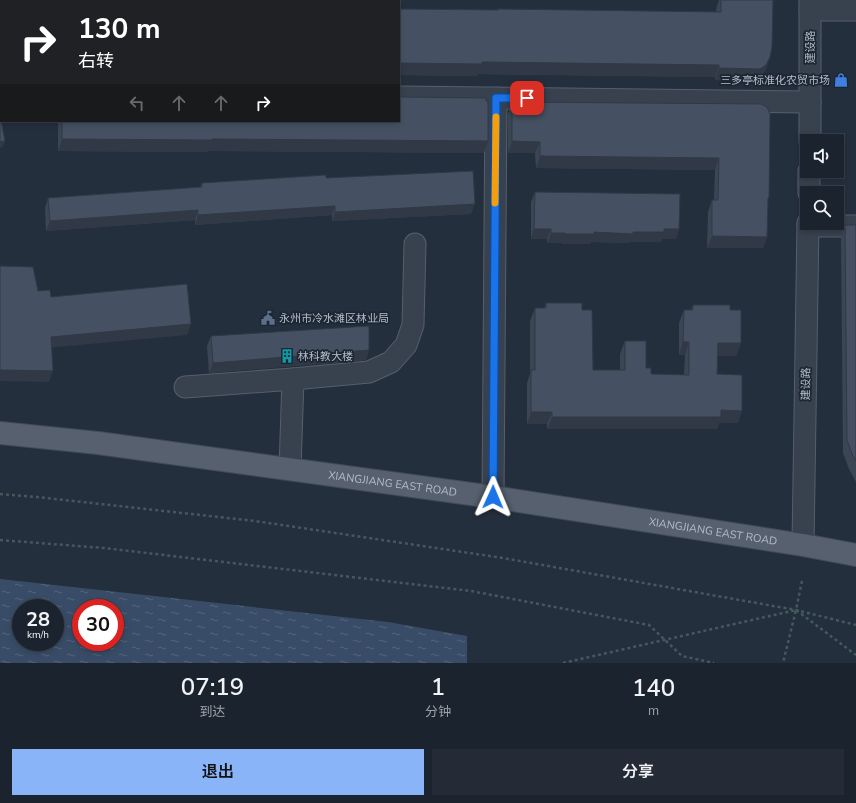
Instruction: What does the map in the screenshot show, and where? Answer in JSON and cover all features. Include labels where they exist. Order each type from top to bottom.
[{"type":"main road","name":"XIANGJIANG EAST ROAD","points":[[0,433],[98,443],[493,497],[803,545],[856,555]]},
{"type":"street","points":[[810,5],[856,10]]},
{"type":"street","name":"建设路","points":[[810,5],[810,134]]},
{"type":"street","points":[[400,97],[810,102]]},
{"type":"street","points":[[493,497],[496,98]]},
{"type":"street","points":[[844,226],[856,226]]},
{"type":"street","name":"建设路","points":[[803,545],[808,230]]},
{"type":"street","points":[[185,387],[369,372],[391,362],[406,345],[412,325],[415,244]]},
{"type":"street","points":[[290,469],[293,379]]},
{"type":"path","points":[[0,494],[255,521],[504,558],[796,610],[856,625]]},
{"type":"path","points":[[0,540],[104,548],[471,591],[649,625],[682,656],[714,663]]},
{"type":"path","points":[[783,663],[802,581]]},
{"type":"path","points":[[563,663],[796,610],[856,655]]},
{"type":"water","points":[[0,579],[388,622],[467,636],[467,663],[0,663]]},
{"type":"building","points":[[721,0],[773,0],[772,47],[770,57],[766,65],[760,69],[719,68],[719,65],[482,62],[482,64],[400,63],[400,9],[721,12]]},
{"type":"building","points":[[400,96],[486,98],[486,101],[488,101],[488,141],[62,139],[62,122],[400,122]]},
{"type":"building","points":[[512,102],[761,104],[767,107],[770,114],[767,237],[712,236],[712,200],[718,200],[719,158],[540,156],[540,142],[512,141]]},
{"type":"building","points":[[0,122],[1,122],[5,141],[0,142]]},
{"type":"building","points":[[473,171],[475,204],[335,212],[335,206],[198,215],[198,210],[50,221],[48,198],[202,187],[202,183],[326,175],[326,178]]},
{"type":"building","points":[[535,192],[680,194],[679,229],[664,229],[664,232],[633,232],[633,234],[594,232],[594,234],[565,234],[551,233],[551,229],[534,229]]},
{"type":"building","points":[[845,225],[856,225],[856,461],[847,440]]},
{"type":"building","points":[[0,266],[33,267],[38,291],[50,290],[51,297],[187,284],[191,324],[51,337],[53,371],[0,370]]},
{"type":"building","points":[[546,303],[582,303],[582,310],[592,310],[593,370],[625,370],[625,341],[646,341],[646,368],[651,368],[651,374],[689,375],[689,342],[683,342],[684,310],[693,310],[693,305],[730,305],[730,310],[741,310],[741,343],[718,343],[717,374],[742,375],[742,411],[721,410],[721,417],[552,417],[552,412],[531,412],[531,370],[535,370],[535,308],[546,308]]},
{"type":"building","points":[[369,326],[369,350],[213,363],[211,336]]},
{"type":"slow traffic","points":[[495,203],[496,117]]},
{"type":"place","name":"三多亭标准化农贸市场","points":[[841,80]]},
{"type":"place","name":"永州市冷水滩区林业局","points":[[268,318]]},
{"type":"place","name":"林科教大楼","points":[[287,356]]},
{"type":"route","points":[[493,497],[496,98],[527,98]]}]
